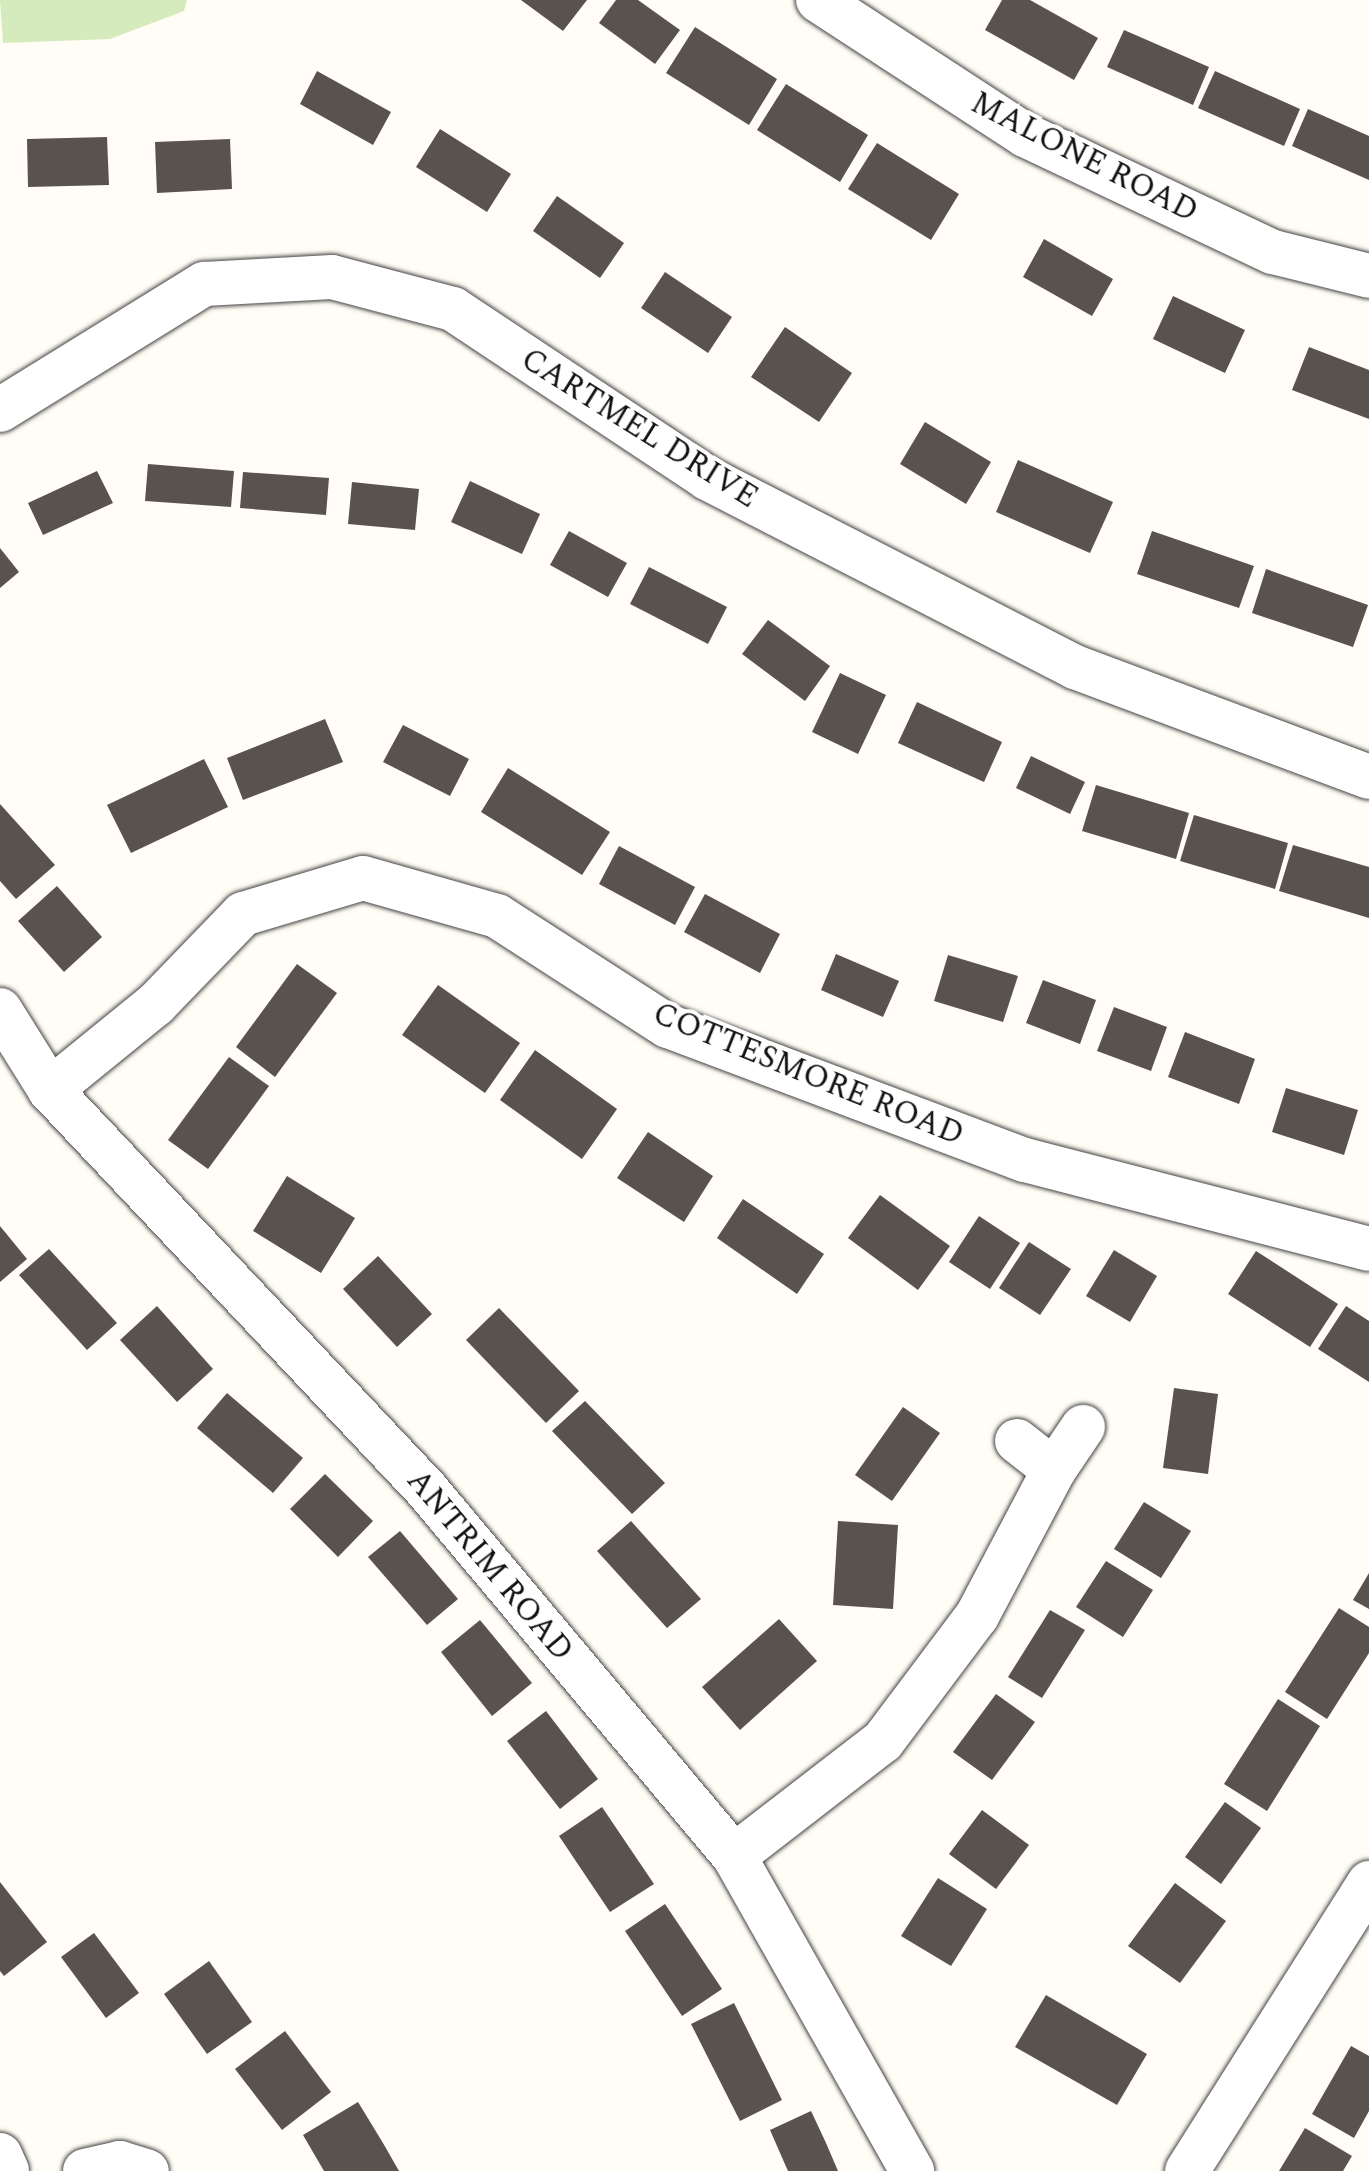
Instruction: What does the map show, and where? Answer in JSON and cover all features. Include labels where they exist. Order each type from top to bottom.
[{"type":"street","name":"MALONE ROAD","points":[[818,0],[1025,135],[1273,252],[1369,276]]},
{"type":"street","name":"CARTMEL DRIVE","points":[[1,407],[204,284],[332,277],[453,309],[707,478],[1075,667],[1369,777]]},
{"type":"street","name":"COTTESMORE ROAD","points":[[50,1090],[156,1004],[243,914],[363,878],[497,916],[668,1026],[1025,1160],[1369,1249]]},
{"type":"street","name":"ANTRIM ROAD","points":[[0,1010],[50,1090],[426,1489],[734,1856],[912,2171]]},
{"type":"street","points":[[734,1856],[883,1741],[977,1616],[1054,1470],[1083,1427]]},
{"type":"street","points":[[1017,1441],[1054,1470]]},
{"type":"street","points":[[1187,2171],[1369,1883]]},
{"type":"street","points":[[0,2155],[7,2171]]},
{"type":"street","points":[[85,2171],[120,2163],[147,2171]]},
{"type":"green space","points":[[0,0],[187,0],[184,11],[110,39],[3,43]]},
{"type":"building","points":[[521,0],[587,0],[563,31]]},
{"type":"building","points":[[616,0],[638,0],[680,30],[655,64],[599,23]]},
{"type":"building","points":[[1002,0],[1030,0],[1098,38],[1074,80],[985,30]]},
{"type":"building","points":[[695,27],[777,79],[749,125],[666,73]]},
{"type":"building","points":[[1124,30],[1209,67],[1193,105],[1107,67]]},
{"type":"building","points":[[317,71],[391,112],[373,145],[300,104]]},
{"type":"building","points":[[1215,71],[1300,109],[1284,146],[1198,108]]},
{"type":"building","points":[[786,84],[868,135],[840,182],[757,130]]},
{"type":"building","points":[[1308,109],[1369,136],[1369,180],[1292,146]]},
{"type":"building","points":[[440,129],[511,174],[487,212],[416,167]]},
{"type":"building","points":[[107,137],[109,185],[28,187],[27,139]]},
{"type":"building","points":[[230,139],[232,189],[157,193],[155,142]]},
{"type":"building","points":[[877,143],[959,194],[931,240],[848,189]]},
{"type":"building","points":[[557,196],[624,243],[600,278],[533,231]]},
{"type":"building","points":[[1044,239],[1113,279],[1092,316],[1023,277]]},
{"type":"building","points":[[665,272],[732,317],[708,353],[641,308]]},
{"type":"building","points":[[1173,296],[1245,330],[1225,373],[1153,339]]},
{"type":"building","points":[[785,327],[852,373],[819,422],[751,377]]},
{"type":"building","points":[[1309,347],[1369,370],[1369,419],[1292,390]]},
{"type":"building","points":[[925,422],[991,462],[966,504],[900,464]]},
{"type":"building","points":[[1018,460],[1113,502],[1090,553],[996,512]]},
{"type":"building","points":[[148,464],[234,471],[231,507],[145,501]]},
{"type":"building","points":[[97,471],[113,503],[43,535],[28,503]]},
{"type":"building","points":[[243,472],[329,478],[326,515],[240,508]]},
{"type":"building","points":[[470,481],[540,514],[522,554],[451,522]]},
{"type":"building","points":[[352,482],[419,489],[415,530],[348,524]]},
{"type":"building","points":[[569,531],[627,563],[608,597],[550,565]]},
{"type":"building","points":[[1152,531],[1254,566],[1239,608],[1137,574]]},
{"type":"building","points":[[0,548],[19,572],[0,588]]},
{"type":"building","points":[[649,567],[727,607],[708,644],[630,604]]},
{"type":"building","points":[[1266,569],[1368,605],[1353,647],[1252,613]]},
{"type":"building","points":[[768,620],[830,666],[805,701],[742,654]]},
{"type":"building","points":[[840,673],[886,695],[858,754],[812,732]]},
{"type":"building","points":[[917,702],[1002,742],[984,782],[898,743]]},
{"type":"building","points":[[325,719],[343,762],[243,800],[227,758]]},
{"type":"building","points":[[403,725],[469,759],[450,796],[383,762]]},
{"type":"building","points":[[1031,756],[1085,782],[1070,814],[1016,788]]},
{"type":"building","points":[[204,759],[228,807],[131,853],[107,805]]},
{"type":"building","points":[[508,768],[610,832],[582,875],[481,812]]},
{"type":"building","points":[[1096,785],[1189,813],[1176,859],[1082,831]]},
{"type":"building","points":[[0,804],[55,865],[16,899],[0,881]]},
{"type":"building","points":[[1194,815],[1288,843],[1275,889],[1180,861]]},
{"type":"building","points":[[1293,845],[1369,867],[1369,918],[1279,891]]},
{"type":"building","points":[[619,846],[695,887],[675,925],[599,884]]},
{"type":"building","points":[[57,886],[102,937],[64,972],[18,921]]},
{"type":"building","points":[[705,894],[780,934],[760,973],[684,932]]},
{"type":"building","points":[[836,954],[899,981],[883,1017],[821,990]]},
{"type":"building","points":[[948,955],[1018,976],[1003,1022],[934,1001]]},
{"type":"building","points":[[297,964],[337,993],[275,1077],[236,1047]]},
{"type":"building","points":[[1043,980],[1096,1000],[1080,1044],[1026,1023]]},
{"type":"building","points":[[438,985],[520,1043],[485,1093],[402,1035]]},
{"type":"building","points":[[1114,1007],[1167,1027],[1151,1071],[1097,1051]]},
{"type":"building","points":[[1185,1032],[1255,1059],[1239,1104],[1168,1077]]},
{"type":"building","points":[[535,1050],[617,1109],[582,1159],[500,1100]]},
{"type":"building","points":[[229,1057],[269,1086],[208,1169],[168,1140]]},
{"type":"building","points":[[1286,1088],[1358,1110],[1344,1155],[1272,1132]]},
{"type":"building","points":[[648,1132],[713,1176],[684,1222],[617,1178]]},
{"type":"building","points":[[287,1176],[355,1218],[321,1273],[253,1231]]},
{"type":"building","points":[[880,1195],[950,1246],[918,1290],[848,1238]]},
{"type":"building","points":[[743,1199],[824,1254],[797,1294],[717,1238]]},
{"type":"building","points":[[979,1216],[1020,1243],[990,1289],[949,1262]]},
{"type":"building","points":[[0,1226],[27,1259],[0,1282]]},
{"type":"building","points":[[1029,1242],[1071,1269],[1040,1315],[999,1288]]},
{"type":"building","points":[[49,1249],[117,1323],[87,1350],[19,1275]]},
{"type":"building","points":[[1114,1250],[1157,1276],[1130,1322],[1086,1296]]},
{"type":"building","points":[[1256,1251],[1338,1304],[1310,1347],[1228,1294]]},
{"type":"building","points":[[378,1256],[432,1314],[397,1347],[343,1289]]},
{"type":"building","points":[[157,1306],[213,1369],[177,1402],[120,1340]]},
{"type":"building","points":[[1346,1306],[1369,1321],[1369,1382],[1318,1349]]},
{"type":"building","points":[[499,1308],[579,1391],[546,1423],[466,1340]]},
{"type":"building","points":[[1174,1388],[1218,1394],[1208,1474],[1163,1468]]},
{"type":"building","points":[[227,1393],[303,1458],[273,1493],[197,1428]]},
{"type":"building","points":[[585,1401],[665,1483],[632,1514],[552,1431]]},
{"type":"building","points":[[903,1407],[940,1433],[892,1501],[855,1475]]},
{"type":"building","points":[[325,1474],[373,1521],[338,1557],[290,1509]]},
{"type":"building","points":[[1144,1502],[1191,1531],[1161,1578],[1114,1549]]},
{"type":"building","points":[[631,1521],[701,1599],[667,1628],[597,1551]]},
{"type":"building","points":[[838,1521],[898,1525],[893,1609],[833,1605]]},
{"type":"building","points":[[400,1531],[458,1599],[427,1625],[368,1557]]},
{"type":"building","points":[[1106,1561],[1153,1590],[1123,1637],[1076,1607]]},
{"type":"building","points":[[1369,1573],[1369,1609],[1353,1600]]},
{"type":"building","points":[[1339,1608],[1369,1627],[1369,1653],[1327,1719],[1285,1692]]},
{"type":"building","points":[[1050,1610],[1085,1630],[1042,1698],[1008,1677]]},
{"type":"building","points":[[779,1619],[817,1661],[740,1730],[702,1687]]},
{"type":"building","points":[[480,1620],[532,1683],[492,1716],[441,1652]]},
{"type":"building","points":[[996,1694],[1035,1722],[992,1780],[953,1752]]},
{"type":"building","points":[[1278,1699],[1320,1726],[1267,1811],[1224,1784]]},
{"type":"building","points":[[546,1711],[598,1779],[560,1809],[507,1741]]},
{"type":"building","points":[[1225,1802],[1261,1828],[1221,1884],[1185,1857]]},
{"type":"building","points":[[602,1807],[654,1884],[610,1912],[559,1836]]},
{"type":"building","points":[[982,1810],[1029,1845],[996,1889],[949,1854]]},
{"type":"building","points":[[938,1878],[987,1909],[951,1966],[901,1936]]},
{"type":"building","points":[[0,1882],[47,1942],[4,1976],[0,1971]]},
{"type":"building","points":[[1175,1883],[1226,1921],[1180,1983],[1128,1946]]},
{"type":"building","points":[[665,1904],[722,1989],[682,2016],[625,1931]]},
{"type":"building","points":[[94,1933],[139,1993],[106,2018],[61,1957]]},
{"type":"building","points":[[209,1961],[252,2022],[207,2054],[164,1994]]},
{"type":"building","points":[[1046,1995],[1147,2054],[1117,2105],[1015,2047]]},
{"type":"building","points":[[734,2003],[782,2100],[740,2121],[691,2024]]},
{"type":"building","points":[[285,2031],[331,2092],[282,2130],[235,2069]]},
{"type":"building","points":[[1351,2046],[1369,2056],[1369,2111],[1354,2138],[1312,2114]]},
{"type":"building","points":[[358,2102],[399,2171],[324,2171],[303,2135]]},
{"type":"building","points":[[811,2111],[838,2171],[788,2171],[770,2130]]},
{"type":"building","points":[[1305,2128],[1352,2156],[1343,2171],[1279,2171]]}]
